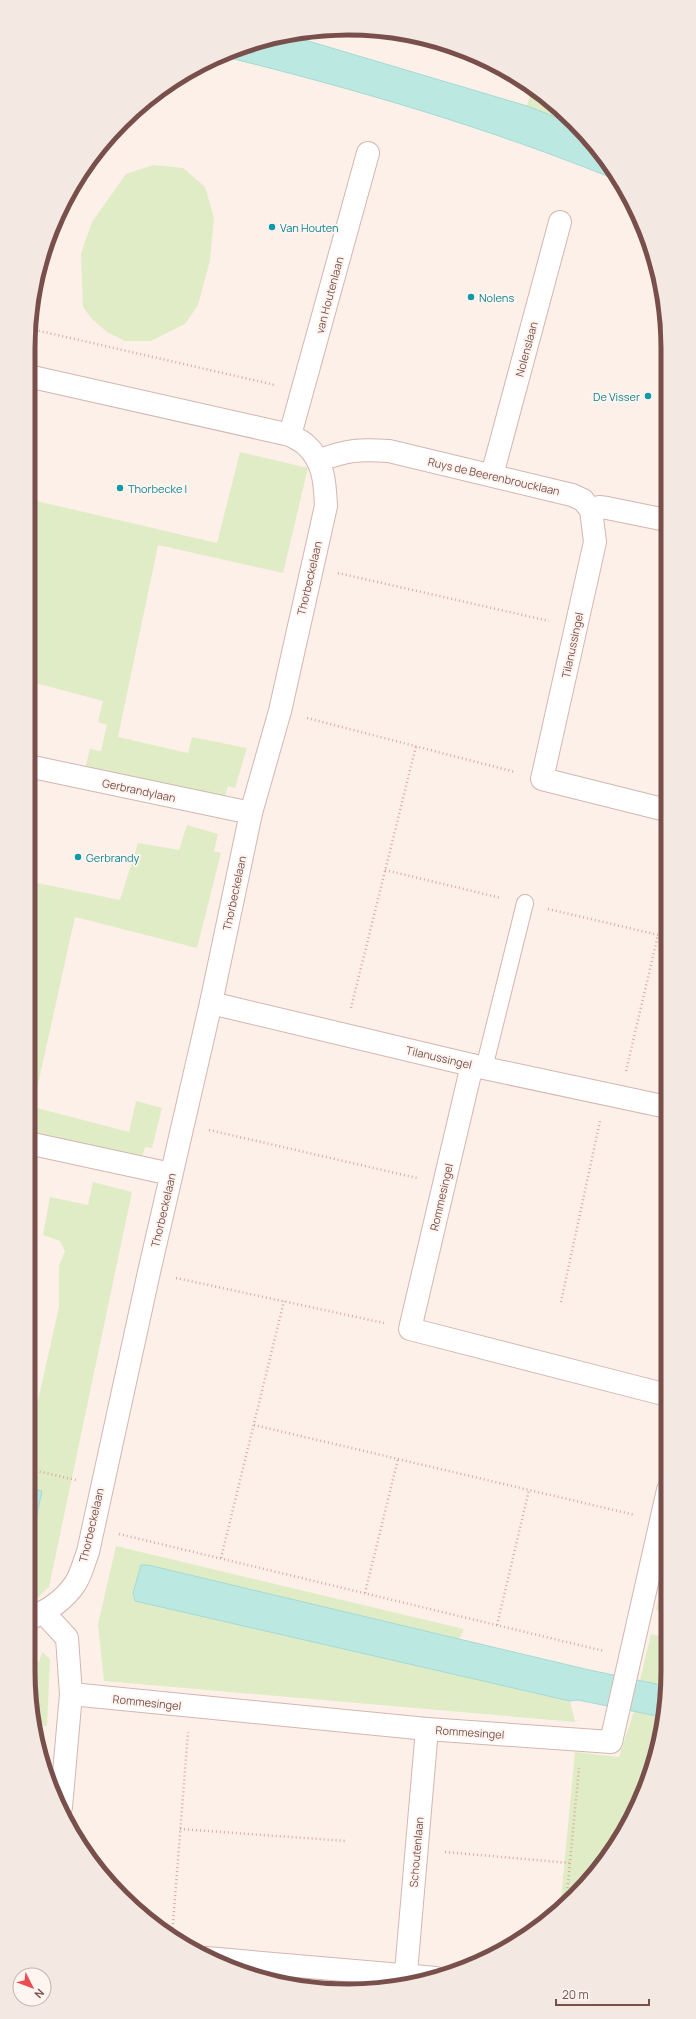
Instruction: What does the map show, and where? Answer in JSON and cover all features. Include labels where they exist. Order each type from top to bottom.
[{"type":"street","name":"van Houtenlaan","points":[[290,435],[368,154]]},
{"type":"street","name":"Nolenslaan","points":[[492,475],[560,222]]},
{"type":"street","name":"Thorbeckelaan","points":[[35,378],[290,435],[307,445],[318,461],[325,479],[326,506],[280,711],[251,813],[211,1003],[101,1485],[88,1552],[75,1584],[61,1599],[36,1616],[68,1638],[71,1694]]},
{"type":"street","name":"Ruys de Beerenbroucklaan","points":[[318,461],[340,452],[361,449],[389,451],[572,495],[583,500],[591,510]]},
{"type":"street","points":[[591,510],[599,507],[607,508],[661,519]]},
{"type":"street","name":"Tilanussingel","points":[[542,779],[595,542],[591,510]]},
{"type":"street","name":"Gerbrandylaan","points":[[35,767],[251,813]]},
{"type":"street","points":[[542,779],[661,809]]},
{"type":"street","name":"Tilanussingel","points":[[211,1003],[478,1067],[661,1106]]},
{"type":"street","name":"Rommesingel","points":[[410,1329],[444,1185],[478,1067]]},
{"type":"street","points":[[35,1145],[171,1174]]},
{"type":"street","points":[[410,1329],[661,1393]]},
{"type":"street","name":"Rommesingel","points":[[71,1694],[427,1729],[611,1742],[661,1518]]},
{"type":"street","points":[[62,1797],[71,1694]]},
{"type":"street","name":"Schoutenlaan","points":[[406,1978],[427,1729]]},
{"type":"street","points":[[229,1960],[404,1979]]},
{"type":"lane","points":[[478,1067],[525,903]]},
{"type":"path","points":[[36,330],[303,391]]},
{"type":"path","points":[[312,567],[575,627]]},
{"type":"path","points":[[280,711],[542,779]]},
{"type":"path","points":[[344,1035],[416,746]]},
{"type":"path","points":[[561,1302],[613,1096],[658,935]]},
{"type":"path","points":[[183,1124],[444,1185]]},
{"type":"path","points":[[149,1272],[410,1329]]},
{"type":"path","points":[[221,1558],[284,1301]]},
{"type":"path","points":[[254,1425],[660,1522]]},
{"type":"path","points":[[365,1593],[398,1459]]},
{"type":"path","points":[[35,1471],[101,1485]]},
{"type":"path","points":[[497,1625],[530,1490]]},
{"type":"path","points":[[93,1527],[630,1657]]},
{"type":"path","points":[[172,1930],[190,1706]]},
{"type":"path","points":[[567,1894],[581,1740]]},
{"type":"path","points":[[180,1829],[346,1841]]},
{"type":"path","points":[[416,1850],[570,1863]]},
{"type":"green space","points":[[530,94],[560,119],[527,106]]},
{"type":"green space","points":[[153,165],[183,168],[205,187],[214,218],[210,260],[198,305],[185,324],[151,341],[125,341],[107,332],[92,319],[83,307],[81,253],[92,222],[126,174]]},
{"type":"green space","points":[[240,452],[308,468],[283,573],[158,545],[118,737],[188,753],[192,737],[247,748],[235,788],[228,786],[223,803],[84,772],[90,749],[101,751],[107,725],[98,722],[103,701],[35,683],[35,501],[217,543]]},
{"type":"green space","points":[[187,825],[218,834],[214,851],[221,853],[197,948],[75,917],[35,1098],[35,882],[120,900],[138,843],[179,850]]},
{"type":"green space","points":[[136,1101],[162,1108],[152,1148],[145,1147],[140,1164],[35,1138],[35,1108],[129,1132]]},
{"type":"green space","points":[[93,1182],[132,1192],[49,1587],[35,1600],[35,1524],[42,1491],[35,1490],[35,1414],[59,1307],[59,1266],[65,1251],[60,1241],[43,1235],[50,1197],[88,1205]]},
{"type":"green space","points":[[116,1546],[464,1629],[459,1639],[148,1565],[141,1566],[133,1593],[135,1601],[570,1701],[575,1722],[104,1681],[98,1624]]},
{"type":"green space","points":[[661,1589],[661,1611],[656,1610]]},
{"type":"green space","points":[[651,1634],[661,1636],[660,1685],[640,1680]]},
{"type":"green space","points":[[42,1652],[50,1659],[47,1726],[40,1726],[38,1712],[35,1661],[39,1662]]},
{"type":"green space","points":[[634,1711],[657,1716],[655,1732],[644,1772],[629,1809],[619,1828],[596,1862],[561,1900],[575,1752],[619,1757]]},
{"type":"water","points":[[301,39],[527,106],[560,119],[596,157],[610,177],[520,143],[422,111],[230,58],[267,46]]},
{"type":"water","points":[[55,239],[41,288],[46,267]]},
{"type":"water","points":[[35,1490],[42,1491],[35,1524]]},
{"type":"water","points":[[141,1565],[148,1565],[585,1669],[660,1685],[657,1716],[578,1700],[570,1701],[135,1601],[133,1593]]},
{"type":"place","name":"Van Houten","points":[[272,227]]},
{"type":"place","name":"Nolens","points":[[471,297]]},
{"type":"place","name":"De Visser","points":[[648,396]]},
{"type":"place","name":"Thorbecke I","points":[[120,488]]},
{"type":"place","name":"Gerbrandy","points":[[78,857]]}]
